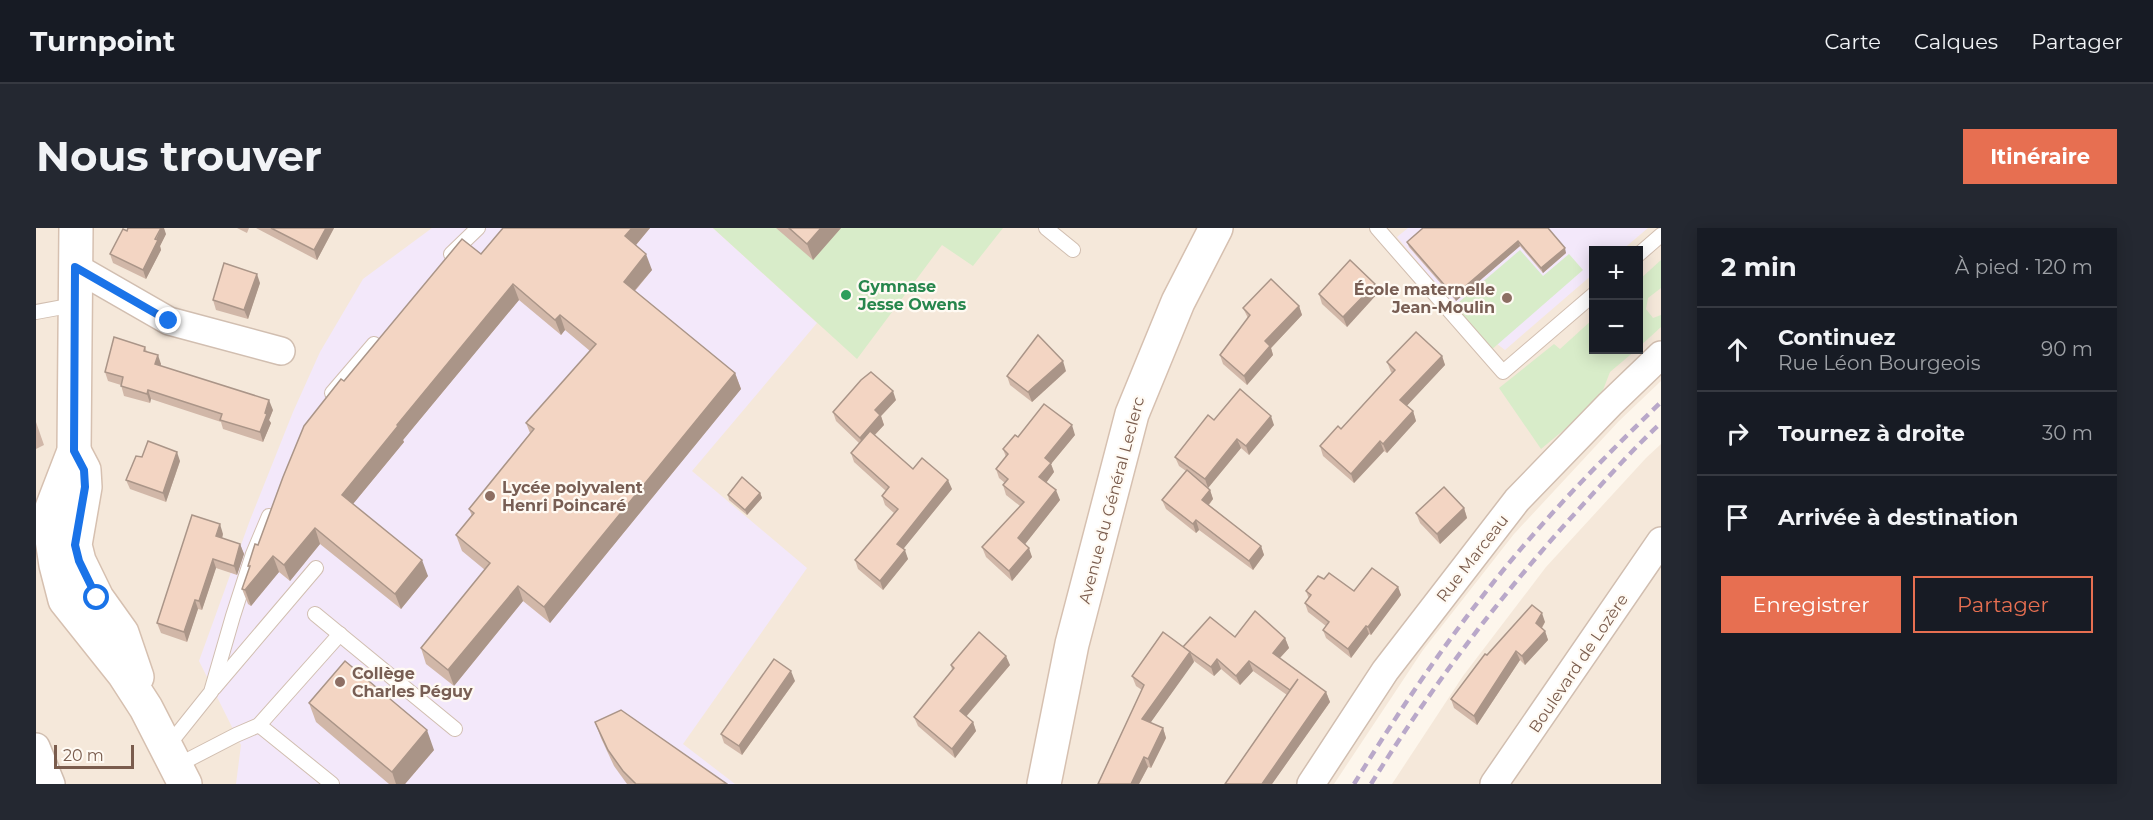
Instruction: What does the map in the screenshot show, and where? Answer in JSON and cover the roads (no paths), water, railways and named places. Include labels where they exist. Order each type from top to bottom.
[{"type":"street","points":[[65,600],[55,543],[44,513],[74,451],[76,228]]},
{"type":"street","name":"Avenue du Général Leclerc","points":[[1044,784],[1071,644],[1132,414],[1173,312],[1216,228]]},
{"type":"street","points":[[75,267],[169,321],[281,351]]},
{"type":"street","name":"Rue Marceau","points":[[1311,784],[1385,671],[1517,500],[1661,355]]},
{"type":"street","points":[[55,543],[85,487],[84,470],[74,451]]},
{"type":"street","name":"Boulevard de Lozère","points":[[1494,784],[1661,541]]},
{"type":"street","points":[[55,543],[75,545],[79,561],[97,598],[122,633],[146,708]]},
{"type":"street","points":[[36,573],[65,600],[124,674],[146,708],[176,766]]},
{"type":"street","points":[[36,747],[51,784]]},
{"type":"lane","points":[[445,261],[478,228]]},
{"type":"lane","points":[[1046,228],[1073,250]]},
{"type":"lane","points":[[1377,228],[1503,372],[1589,297]]},
{"type":"lane","points":[[1643,251],[1661,236]]},
{"type":"lane","points":[[36,312],[74,304]]},
{"type":"lane","points":[[325,402],[385,332]]},
{"type":"lane","points":[[176,766],[211,692],[254,554],[275,502]]},
{"type":"lane","points":[[211,692],[316,568]]},
{"type":"lane","points":[[315,614],[455,729]]},
{"type":"lane","points":[[176,766],[260,725],[340,634]]},
{"type":"lane","points":[[260,725],[332,784]]},
{"type":"railway","points":[[1354,784],[1444,647],[1494,582],[1561,504],[1661,402]]},
{"type":"railway","points":[[1371,784],[1446,672],[1529,566],[1633,450],[1661,423]]},
{"type":"place","name":"Gymnase Jesse Owens","points":[[846,295]]},
{"type":"place","name":"École maternelle Jean-Moulin","points":[[1507,298]]},
{"type":"place","name":"Lycée polyvalent Henri Poincaré","points":[[490,496]]},
{"type":"place","name":"Collège Charles Péguy","points":[[340,682]]}]
